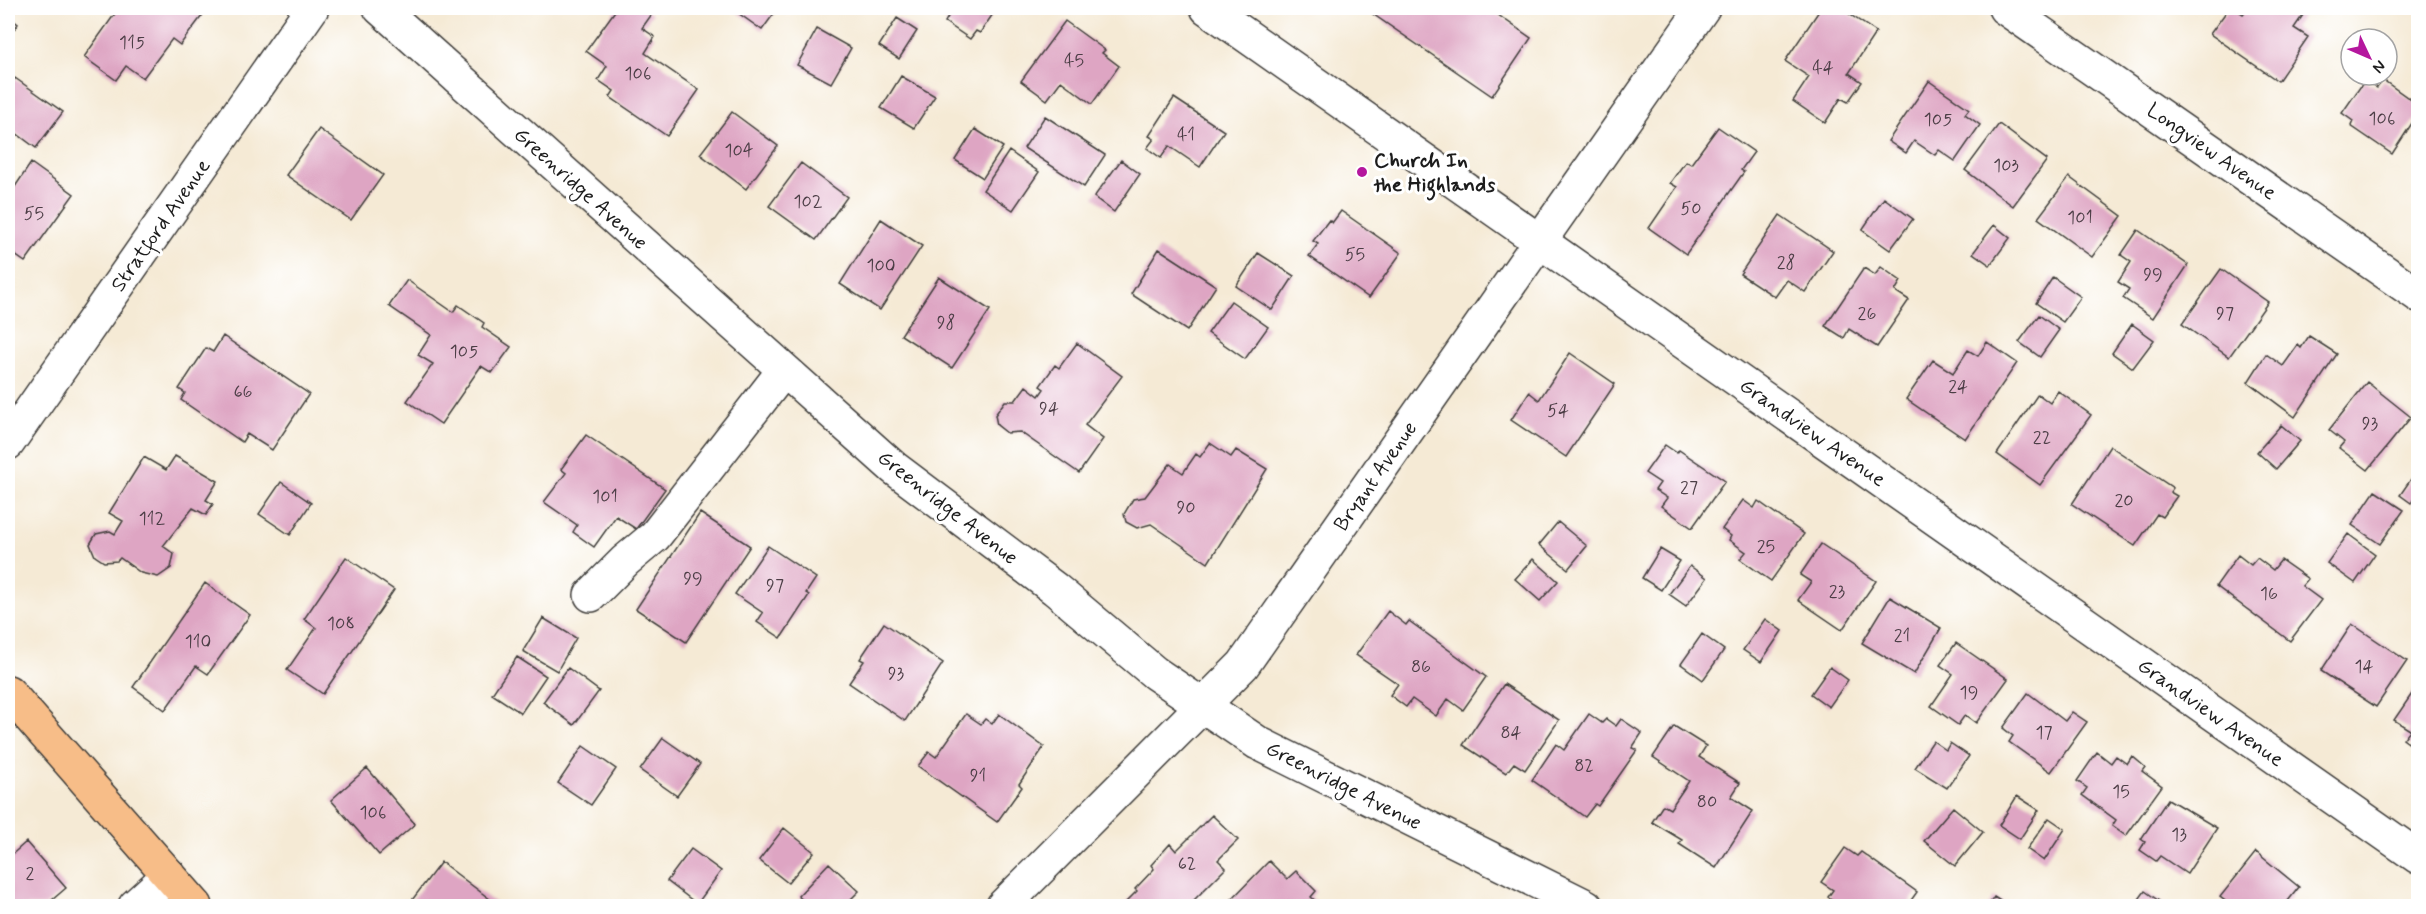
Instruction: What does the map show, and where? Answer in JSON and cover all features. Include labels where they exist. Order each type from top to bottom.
[{"type":"main road","points":[[8,692],[196,906]]},
{"type":"street","name":"Stratford Avenue","points":[[8,443],[312,8]]},
{"type":"street","name":"Greenridge Avenue","points":[[380,8],[894,468],[1055,589],[1155,674],[1258,742],[1586,906]]},
{"type":"street","name":"Grandview Avenue","points":[[1207,8],[2418,857]]},
{"type":"street","name":"Bryant Avenue","points":[[1003,906],[1243,665],[1703,8]]},
{"type":"street","name":"Longview Avenue","points":[[2005,8],[2418,296]]},
{"type":"street","points":[[591,595],[625,561],[655,536],[784,370]]},
{"type":"street","points":[[135,906],[169,875]]},
{"type":"building","points":[[119,8],[208,8],[180,45],[172,39],[143,78],[126,66],[116,80],[84,57]]},
{"type":"building","points":[[617,8],[643,8],[652,14],[642,28],[655,37],[645,53],[699,90],[667,136],[610,97],[614,91],[598,80],[607,66],[586,51]]},
{"type":"building","points":[[731,8],[778,8],[762,30]]},
{"type":"building","points":[[939,8],[997,8],[980,33],[976,31],[970,39],[945,22],[949,15]]},
{"type":"building","points":[[1364,8],[1488,8],[1531,38],[1492,96]]},
{"type":"building","points":[[1821,8],[1840,8],[1876,32],[1849,73],[1862,82],[1848,102],[1841,98],[1825,123],[1793,101],[1809,77],[1785,61]]},
{"type":"building","points":[[2229,8],[2234,8],[2243,14],[2248,8],[2291,8],[2303,15],[2294,28],[2308,37],[2278,81],[2210,34]]},
{"type":"building","points":[[8,16],[18,24],[8,38]]},
{"type":"building","points":[[897,18],[917,31],[899,59],[879,46]]},
{"type":"building","points":[[1065,21],[1105,50],[1102,53],[1119,66],[1092,104],[1061,81],[1047,100],[1021,81]]},
{"type":"building","points":[[817,29],[851,48],[831,83],[797,65]]},
{"type":"building","points":[[901,76],[935,96],[914,128],[881,108]]},
{"type":"building","points":[[15,78],[63,112],[36,148],[8,127],[8,89]]},
{"type":"building","points":[[1929,81],[1969,109],[1965,114],[1980,125],[1955,161],[1939,150],[1935,155],[1914,141],[1906,153],[1888,141]]},
{"type":"building","points":[[2360,87],[2393,87],[2418,105],[2418,114],[2392,154],[2351,126],[2353,121],[2342,113]]},
{"type":"building","points":[[1174,98],[1224,131],[1200,167],[1169,146],[1161,158],[1147,148],[1154,139],[1149,136]]},
{"type":"building","points":[[732,112],[778,146],[746,189],[700,154]]},
{"type":"building","points":[[1045,116],[1105,155],[1084,187],[1024,148]]},
{"type":"building","points":[[1999,124],[2047,160],[2013,206],[1965,170]]},
{"type":"building","points":[[1718,127],[1754,152],[1741,170],[1744,172],[1686,254],[1649,228],[1677,187],[1670,183],[1686,161],[1691,164]]},
{"type":"building","points":[[319,129],[383,175],[351,220],[286,175]]},
{"type":"building","points":[[975,129],[1003,147],[983,178],[955,160]]},
{"type":"building","points":[[1009,151],[1039,172],[1013,210],[983,190]]},
{"type":"building","points":[[1121,160],[1140,174],[1114,212],[1094,197]]},
{"type":"building","points":[[31,163],[74,194],[25,262],[8,250],[8,197]]},
{"type":"building","points":[[801,163],[847,197],[816,240],[769,206]]},
{"type":"building","points":[[2069,177],[2122,216],[2092,257],[2038,218]]},
{"type":"building","points":[[1884,198],[1913,219],[1890,250],[1862,230]]},
{"type":"building","points":[[1341,211],[1401,253],[1369,298],[1309,256],[1318,244],[1313,241],[1329,220],[1332,223]]},
{"type":"building","points":[[1780,215],[1833,251],[1805,292],[1787,280],[1775,297],[1740,274]]},
{"type":"building","points":[[881,219],[922,246],[880,310],[840,284]]},
{"type":"building","points":[[1994,225],[2010,238],[1990,265],[1973,253]]},
{"type":"building","points":[[2138,230],[2188,265],[2153,318],[2123,298],[2129,289],[2118,282],[2131,262],[2121,255]]},
{"type":"building","points":[[1159,249],[1216,286],[1187,331],[1131,294]]},
{"type":"building","points":[[1258,253],[1294,276],[1272,310],[1236,286]]},
{"type":"building","points":[[1881,267],[1901,281],[1895,291],[1909,300],[1877,347],[1849,329],[1844,338],[1825,326],[1864,268],[1875,275]]},
{"type":"building","points":[[2221,269],[2268,302],[2229,357],[2182,324]]},
{"type":"building","points":[[939,277],[990,310],[952,368],[901,335]]},
{"type":"building","points":[[2053,277],[2081,297],[2063,322],[2036,303]]},
{"type":"building","points":[[407,280],[453,312],[458,305],[484,323],[482,327],[511,347],[492,373],[481,366],[441,424],[407,401],[433,364],[418,355],[431,335],[389,306]]},
{"type":"building","points":[[1231,301],[1268,327],[1245,359],[1208,333]]},
{"type":"building","points":[[2039,315],[2059,330],[2040,357],[2019,342]]},
{"type":"building","points":[[2132,324],[2154,340],[2133,368],[2112,353]]},
{"type":"building","points":[[223,336],[309,394],[272,450],[247,434],[242,442],[181,400],[185,393],[179,389],[206,348],[213,352]]},
{"type":"building","points":[[2309,336],[2337,354],[2295,417],[2248,382],[2266,354],[2283,366],[2298,345],[2301,348]]},
{"type":"building","points":[[1987,342],[2017,363],[1965,439],[1906,399],[1933,360],[1953,373],[1968,350],[1978,356]]},
{"type":"building","points":[[1077,343],[1122,376],[1085,425],[1103,439],[1079,473],[1020,432],[1007,433],[997,425],[995,415],[1005,401],[1015,401],[1026,386],[1039,396],[1044,389],[1040,386],[1055,365],[1059,368]]},
{"type":"building","points":[[1570,353],[1615,384],[1566,457],[1511,420],[1529,392],[1539,400]]},
{"type":"building","points":[[2367,382],[2411,417],[2368,470],[2339,448],[2344,442],[2329,430]]},
{"type":"building","points":[[2058,391],[2091,415],[2040,485],[1997,454],[2038,394],[2050,403]]},
{"type":"building","points":[[2281,425],[2300,441],[2276,469],[2257,452]]},
{"type":"building","points":[[586,435],[665,489],[636,529],[616,516],[594,547],[573,532],[577,525],[544,502],[566,473],[561,469]]},
{"type":"building","points":[[1210,443],[1231,457],[1236,450],[1267,469],[1208,563],[1151,524],[1137,528],[1126,522],[1124,514],[1133,499],[1145,497],[1170,464],[1183,473],[1196,454],[1200,457]]},
{"type":"building","points":[[1665,445],[1677,453],[1679,450],[1725,481],[1692,528],[1661,506],[1667,498],[1655,490],[1660,483],[1645,473]]},
{"type":"building","points":[[2110,446],[2173,488],[2170,492],[2177,496],[2162,517],[2157,514],[2135,546],[2072,504]]},
{"type":"building","points":[[175,456],[218,481],[206,500],[213,504],[206,515],[193,508],[163,546],[174,554],[171,568],[158,577],[141,573],[120,558],[117,561],[104,562],[95,556],[90,544],[96,534],[110,531],[115,534],[123,521],[109,513],[144,457],[166,470]]},
{"type":"building","points":[[2418,469],[2418,498],[2416,496],[2411,503],[2400,495]]},
{"type":"building","points":[[281,482],[311,503],[290,535],[259,514]]},
{"type":"building","points":[[2375,491],[2404,510],[2380,544],[2352,525]]},
{"type":"building","points":[[1743,500],[1754,508],[1758,501],[1804,534],[1771,581],[1740,559],[1746,552],[1729,540],[1731,536],[1722,529]]},
{"type":"building","points":[[700,513],[750,546],[686,642],[636,609]]},
{"type":"building","points":[[1558,522],[1587,546],[1568,569],[1539,545]]},
{"type":"building","points":[[2348,534],[2375,554],[2355,583],[2327,563]]},
{"type":"building","points":[[1821,544],[1876,581],[1842,630],[1798,600],[1811,582],[1800,575]]},
{"type":"building","points":[[768,546],[816,578],[806,593],[809,595],[781,638],[757,622],[763,613],[735,594]]},
{"type":"building","points":[[1660,549],[1680,561],[1661,590],[1642,578]]},
{"type":"building","points":[[2238,555],[2251,565],[2257,558],[2273,570],[2281,560],[2308,579],[2302,586],[2321,600],[2290,641],[2216,586]]},
{"type":"building","points":[[346,557],[394,590],[323,694],[287,670],[316,628],[304,619]]},
{"type":"building","points":[[1533,559],[1558,581],[1540,601],[1515,579]]},
{"type":"building","points":[[1690,566],[1707,578],[1686,606],[1669,594]]},
{"type":"building","points":[[205,583],[250,615],[208,674],[196,666],[165,710],[133,687]]},
{"type":"building","points":[[1890,597],[1941,628],[1914,674],[1862,643]]},
{"type":"building","points":[[1388,611],[1406,625],[1409,621],[1486,677],[1463,710],[1448,699],[1436,716],[1412,699],[1406,707],[1390,695],[1398,684],[1356,655]]},
{"type":"building","points":[[543,618],[576,638],[557,671],[523,651]]},
{"type":"building","points":[[1765,619],[1782,631],[1761,662],[1743,650]]},
{"type":"building","points":[[884,623],[943,663],[905,721],[849,683],[864,661],[860,659]]},
{"type":"building","points":[[2352,624],[2407,661],[2376,707],[2321,671]]},
{"type":"building","points":[[1702,634],[1724,650],[1703,680],[1681,664]]},
{"type":"building","points":[[1956,643],[2008,679],[1976,723],[1965,715],[1958,725],[1931,706],[1953,674],[1940,665]]},
{"type":"building","points":[[517,657],[546,676],[521,713],[492,694]]},
{"type":"building","points":[[1830,667],[1848,680],[1829,707],[1811,694]]},
{"type":"building","points":[[568,668],[599,691],[574,725],[543,702]]},
{"type":"building","points":[[1504,684],[1559,720],[1525,770],[1514,763],[1506,773],[1463,745]]},
{"type":"building","points":[[2418,685],[2418,750],[2403,739],[2410,730],[2394,720]]},
{"type":"building","points":[[2028,693],[2065,721],[2072,712],[2087,722],[2051,772],[2009,742],[2013,736],[2003,728]]},
{"type":"building","points":[[966,714],[981,724],[985,719],[992,724],[999,714],[1044,747],[1019,784],[1022,787],[997,822],[918,766],[929,752],[936,757]]},
{"type":"building","points":[[1589,714],[1602,723],[1606,719],[1616,726],[1621,719],[1642,733],[1632,748],[1637,750],[1598,806],[1595,804],[1585,817],[1532,780],[1556,744],[1564,750]]},
{"type":"building","points":[[1674,726],[1706,746],[1699,757],[1740,783],[1731,797],[1753,811],[1716,868],[1679,844],[1682,840],[1652,822],[1663,805],[1670,809],[1689,781],[1653,757]]},
{"type":"building","points":[[663,738],[700,764],[677,796],[640,770]]},
{"type":"building","points":[[1933,741],[1946,750],[1950,743],[1969,756],[1947,788],[1915,768]]},
{"type":"building","points":[[583,746],[616,769],[591,805],[558,783]]},
{"type":"building","points":[[2097,752],[2111,763],[2116,756],[2127,764],[2132,756],[2145,767],[2142,771],[2162,786],[2126,836],[2112,826],[2116,820],[2082,795],[2087,788],[2077,781]]},
{"type":"building","points":[[367,768],[415,824],[379,855],[331,800]]},
{"type":"building","points":[[2017,796],[2039,810],[2020,839],[1999,825]]},
{"type":"building","points":[[2168,799],[2217,828],[2187,874],[2160,856],[2156,861],[2140,850],[2145,842],[2141,839]]},
{"type":"building","points":[[1953,807],[1983,832],[1955,866],[1924,841]]},
{"type":"building","points":[[1212,815],[1238,840],[1218,860],[1226,868],[1188,906],[1122,906],[1137,891],[1135,889],[1154,869],[1151,865],[1170,844],[1176,851]]},
{"type":"building","points":[[2049,818],[2065,829],[2044,861],[2027,849]]},
{"type":"building","points":[[784,828],[814,852],[788,883],[759,860]]},
{"type":"building","points":[[26,842],[66,888],[45,906],[8,906],[8,858]]},
{"type":"building","points":[[1845,848],[1857,856],[1861,852],[1917,892],[1907,906],[1842,906],[1828,897],[1833,890],[1821,882]]},
{"type":"building","points":[[691,849],[721,871],[697,904],[667,881]]},
{"type":"building","points":[[2256,852],[2299,887],[2284,906],[2232,906],[2220,897]]},
{"type":"building","points":[[1269,861],[1287,879],[1296,871],[1316,891],[1311,897],[1321,906],[1226,905]]},
{"type":"building","points":[[441,862],[499,906],[421,906],[412,900]]},
{"type":"building","points":[[829,863],[859,891],[844,906],[810,906],[798,896]]},
{"type":"building","points":[[2145,891],[2166,906],[2134,906]]},
{"type":"building","points":[[1994,897],[2008,906],[1988,906]]},
{"type":"place","name":"Church In the Highlands","points":[[1362,172]]}]
